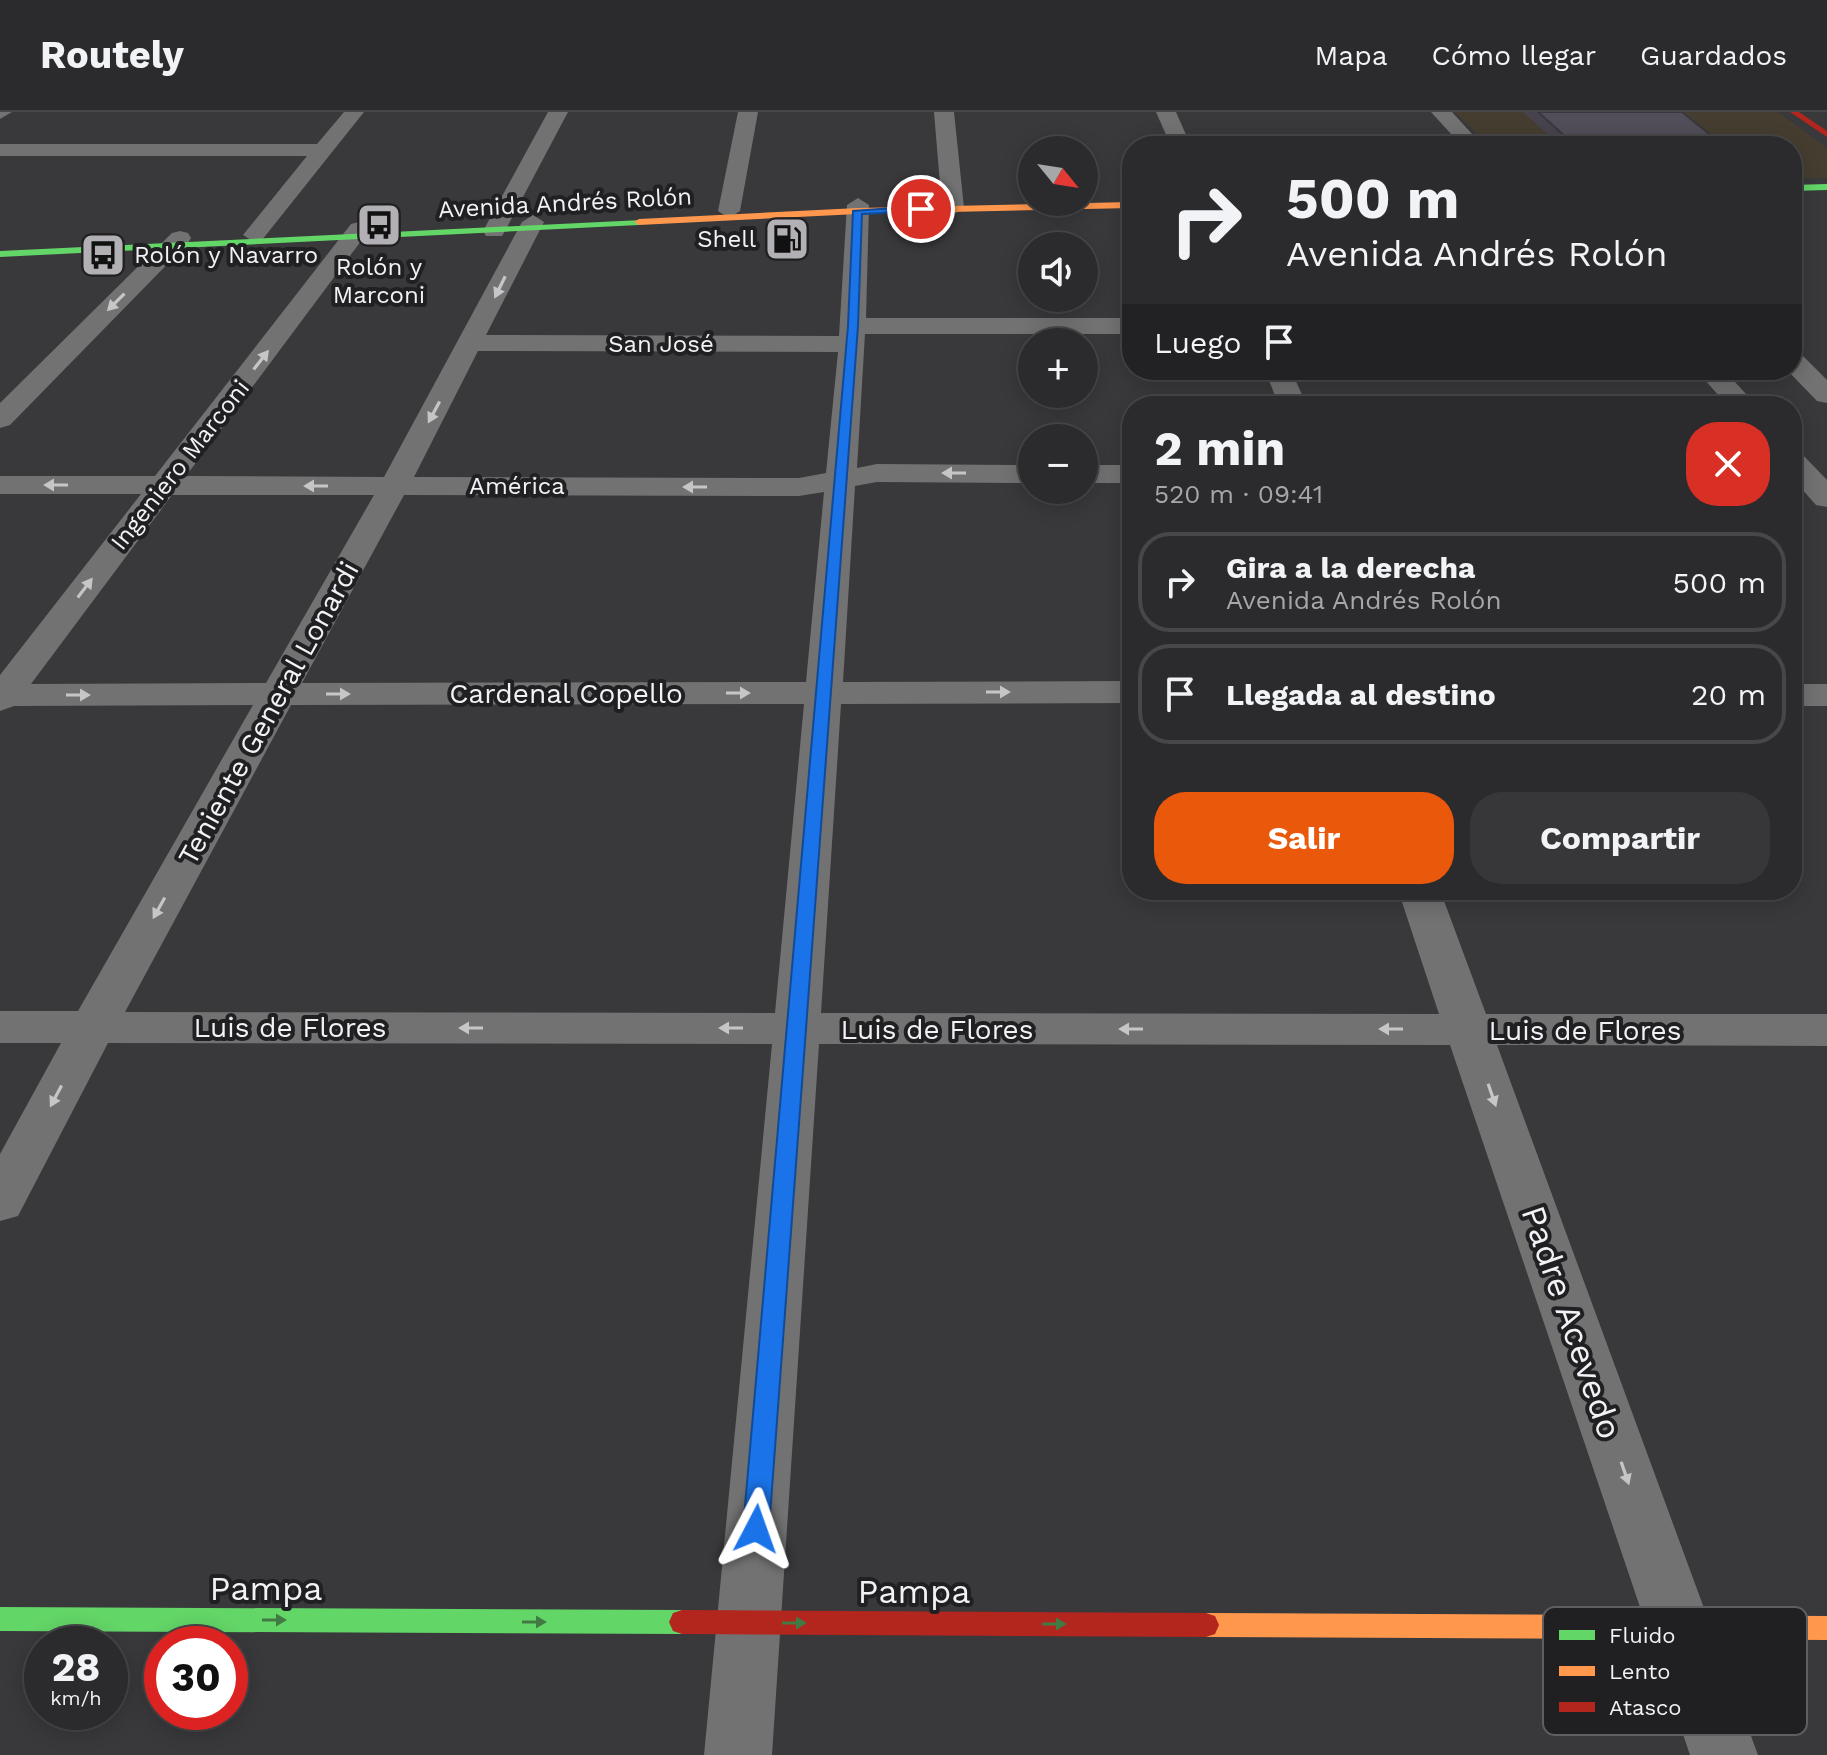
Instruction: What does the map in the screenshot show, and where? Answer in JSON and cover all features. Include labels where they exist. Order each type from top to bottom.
[{"type":"main road","points":[[1794,112],[1827,135]]},
{"type":"main road","points":[[1802,181],[1827,180]]},
{"type":"main road","points":[[1802,188],[1827,187]]},
{"type":"main road","name":"Avenida Andrés Rolón","points":[[952,205],[1018,201]]},
{"type":"main road","name":"Avenida Andrés Rolón","points":[[1098,201],[1122,202]]},
{"type":"main road","name":"Avenida Andrés Rolón","points":[[530,226],[729,211],[1122,202]]},
{"type":"main road","name":"Avenida Andrés Rolón","points":[[0,247],[357,234],[858,208]]},
{"type":"main road","name":"Avenida Andrés Rolón","points":[[0,254],[254,235],[357,234]]},
{"type":"main road","name":"Pampa","points":[[0,1619],[1543,1626]]},
{"type":"main road","name":"Pampa","points":[[1807,1628],[1827,1628]]},
{"type":"street","points":[[254,235],[354,112]]},
{"type":"street","points":[[496,227],[558,112]]},
{"type":"street","points":[[729,211],[748,112]]},
{"type":"street","points":[[944,112],[952,205]]},
{"type":"street","points":[[1166,112],[1177,136]]},
{"type":"street","points":[[1441,112],[1464,136]]},
{"type":"street","points":[[0,150],[324,150]]},
{"type":"street","points":[[738,1755],[852,335],[858,208]]},
{"type":"street","name":"Teniente General Lonardi","points":[[0,1202],[93,1027],[472,343],[530,226]]},
{"type":"street","name":"Ingeniero Marconi","points":[[1,696],[357,234]]},
{"type":"street","points":[[0,419],[175,242]]},
{"type":"street","name":"San José","points":[[472,343],[1122,326]]},
{"type":"street","points":[[1802,370],[1827,395]]},
{"type":"street","points":[[1718,380],[1734,396]]},
{"type":"street","name":"América","points":[[0,485],[799,487],[877,473],[1018,474]]},
{"type":"street","points":[[1098,474],[1122,474]]},
{"type":"street","name":"Cardenal Copello","points":[[1,696],[1122,692]]},
{"type":"street","points":[[1802,695],[1827,695]]},
{"type":"street","name":"Padre Acevedo","points":[[1423,900],[1672,1607]]},
{"type":"street","name":"Luis de Flores","points":[[0,1027],[1827,1030]]},
{"type":"street","name":"Padre Acevedo","points":[[1717,1735],[1724,1755]]},
{"type":"shaded area","points":[[1455,112],[1778,112],[1827,148],[1827,178],[1802,179],[1802,136],[1479,136]]},
{"type":"building","points":[[1538,112],[1682,112],[1712,136],[1565,136]]},
{"type":"traffic: fast","points":[[1802,188],[1827,187]]},
{"type":"traffic: fast","points":[[0,254],[639,222]]},
{"type":"traffic: fast","points":[[0,1619],[682,1622]]},
{"type":"traffic: slow","points":[[639,222],[858,211],[1122,205]]},
{"type":"traffic: slow","points":[[1206,1625],[1543,1627]]},
{"type":"traffic: slow","points":[[1807,1628],[1827,1628]]},
{"type":"traffic: jam","points":[[1794,112],[1827,135]]},
{"type":"traffic: jam","points":[[682,1622],[1206,1625]]},
{"type":"place","name":"Rolón y Marconi","points":[[379,225]]},
{"type":"place","name":"Shell","points":[[787,239]]},
{"type":"place","name":"Rolón y Navarro","points":[[103,255]]},
{"type":"route","points":[[756,1529],[853,326],[858,211],[921,209]]}]
